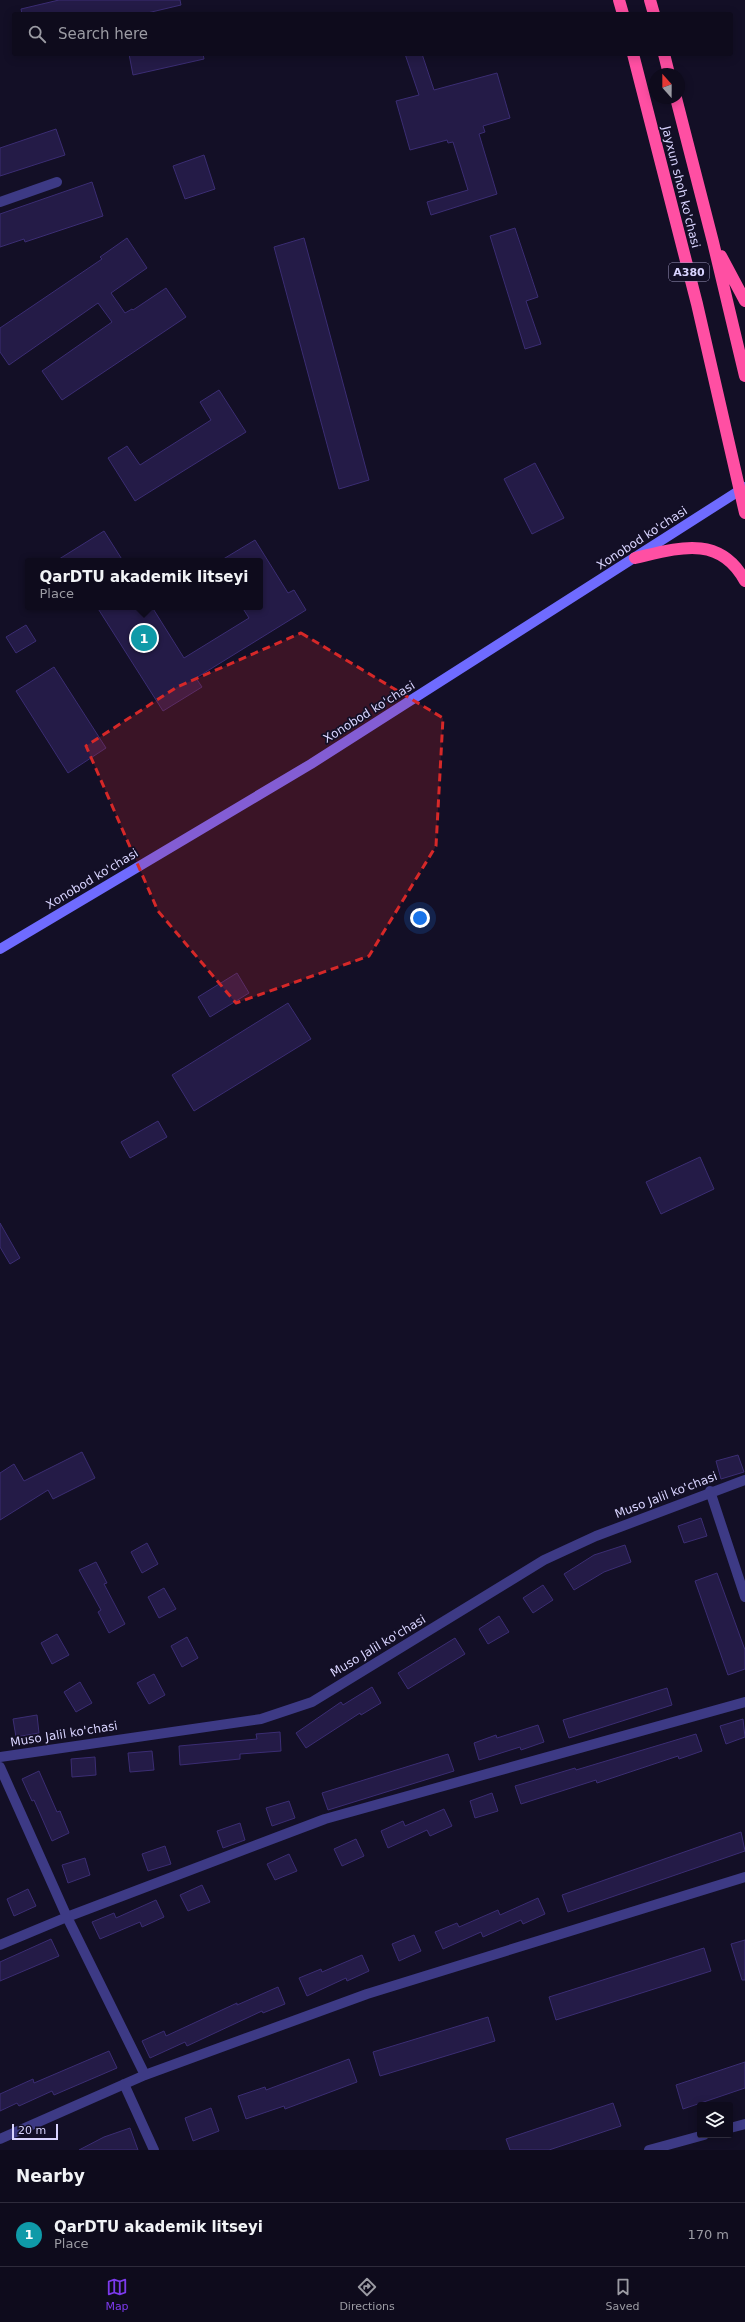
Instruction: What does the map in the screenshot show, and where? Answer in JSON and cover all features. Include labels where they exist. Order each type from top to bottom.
[{"type":"highway","points":[[619,0],[622,12]]},
{"type":"highway","points":[[650,0],[653,12]]},
{"type":"highway","name":"Jayxun shoh ko'chasi","points":[[634,56],[742,488],[745,514]]},
{"type":"highway","points":[[664,56],[668,68]]},
{"type":"highway","name":"Jayxun shoh ko'chasi","points":[[678,104],[745,376]]},
{"type":"highway","points":[[713,242],[745,301]]},
{"type":"highway","points":[[635,558],[682,547],[714,550],[738,568],[745,581]]},
{"type":"main road","name":"Xonobod ko'chasi","points":[[0,949],[311,764],[635,558],[742,488]]},
{"type":"street","points":[[0,202],[57,182]]},
{"type":"street","name":"Muso Jalil ko'chasi","points":[[0,1757],[261,1719],[312,1702],[544,1560],[596,1536],[710,1491],[745,1480]]},
{"type":"street","points":[[710,1491],[745,1597]]},
{"type":"street","points":[[0,1946],[67,1916],[325,1819],[745,1702]]},
{"type":"street","points":[[0,1767],[67,1916],[145,2075]]},
{"type":"street","points":[[0,2139],[145,2075],[367,1994],[745,1877]]},
{"type":"street","points":[[124,2084],[154,2150]]},
{"type":"street","points":[[733,2127],[745,2124]]},
{"type":"street","points":[[649,2150],[665,2148],[697,2137]]},
{"type":"highlighted area","points":[[301,633],[443,718],[436,846],[369,956],[236,1003],[158,911],[86,746],[177,687]]},
{"type":"building","points":[[59,0],[180,0],[181,5],[151,12],[22,12],[21,9]]},
{"type":"building","points":[[129,56],[203,56],[204,59],[133,75]]},
{"type":"building","points":[[406,56],[423,56],[434,90],[497,73],[510,118],[483,126],[485,132],[479,134],[497,194],[431,215],[427,202],[468,190],[453,142],[448,143],[447,140],[410,150],[396,101],[419,95]]},
{"type":"building","points":[[56,129],[65,155],[0,176],[0,148]]},
{"type":"building","points":[[204,155],[215,189],[185,199],[173,166]]},
{"type":"building","points":[[92,182],[103,216],[25,242],[24,239],[0,247],[0,214]]},
{"type":"building","points":[[515,228],[538,297],[526,301],[541,344],[525,349],[490,236]]},
{"type":"building","points":[[127,238],[147,268],[111,293],[125,313],[132,309],[133,310],[166,288],[186,317],[62,400],[42,371],[112,322],[98,303],[9,365],[0,352],[0,328],[102,259],[100,257]]},
{"type":"building","points":[[304,238],[369,480],[339,489],[274,247]]},
{"type":"building","points":[[219,390],[246,432],[135,501],[108,458],[127,446],[140,465],[211,420],[200,402]]},
{"type":"building","points":[[535,463],[564,518],[532,534],[504,479]]},
{"type":"building","points":[[104,531],[121,558],[61,558]]},
{"type":"building","points":[[255,540],[288,593],[294,590],[306,610],[196,678],[202,687],[163,711],[99,610],[154,610],[184,658],[249,618],[244,610],[263,610],[263,558],[225,558]]},
{"type":"building","points":[[26,625],[36,641],[16,653],[6,637]]},
{"type":"building","points":[[54,667],[106,748],[68,773],[16,691]]},
{"type":"building","points":[[237,973],[249,993],[210,1017],[198,997]]},
{"type":"building","points":[[288,1003],[311,1039],[194,1111],[172,1075]]},
{"type":"building","points":[[158,1121],[167,1137],[130,1158],[121,1142]]},
{"type":"building","points":[[700,1157],[714,1189],[661,1214],[646,1182]]},
{"type":"building","points":[[0,1223],[20,1258],[10,1264],[0,1247]]},
{"type":"building","points":[[82,1452],[95,1478],[53,1499],[48,1490],[0,1520],[0,1473],[14,1464],[24,1481]]},
{"type":"building","points":[[738,1455],[744,1472],[721,1479],[716,1461]]},
{"type":"building","points":[[701,1518],[707,1536],[684,1543],[678,1526]]},
{"type":"building","points":[[147,1543],[158,1564],[142,1573],[131,1552]]},
{"type":"building","points":[[625,1545],[631,1562],[604,1572],[574,1590],[564,1574],[594,1555]]},
{"type":"building","points":[[96,1562],[107,1583],[104,1584],[125,1624],[109,1633],[98,1612],[101,1610],[79,1570]]},
{"type":"building","points":[[717,1573],[745,1650],[745,1669],[728,1675],[695,1581]]},
{"type":"building","points":[[543,1585],[553,1600],[533,1613],[523,1598]]},
{"type":"building","points":[[164,1588],[176,1609],[159,1618],[148,1597]]},
{"type":"building","points":[[499,1616],[509,1632],[488,1644],[479,1629]]},
{"type":"building","points":[[57,1634],[69,1655],[52,1664],[41,1643]]},
{"type":"building","points":[[187,1637],[198,1658],[182,1667],[171,1646]]},
{"type":"building","points":[[455,1638],[465,1654],[408,1689],[398,1673]]},
{"type":"building","points":[[154,1674],[165,1695],[149,1704],[137,1683]]},
{"type":"building","points":[[80,1682],[92,1703],[76,1712],[64,1692]]},
{"type":"building","points":[[372,1687],[381,1703],[361,1715],[360,1713],[306,1748],[296,1733],[341,1702],[343,1705]]},
{"type":"building","points":[[667,1688],[672,1705],[569,1738],[563,1720]]},
{"type":"building","points":[[37,1715],[39,1733],[16,1737],[13,1719]]},
{"type":"building","points":[[743,1719],[745,1737],[726,1744],[720,1726]]},
{"type":"building","points":[[538,1725],[544,1742],[521,1750],[520,1747],[479,1760],[474,1743],[496,1735],[497,1738]]},
{"type":"building","points":[[280,1732],[281,1751],[240,1754],[240,1759],[180,1765],[179,1746],[257,1739],[256,1734]]},
{"type":"building","points":[[696,1734],[702,1751],[679,1759],[678,1756],[597,1783],[596,1780],[521,1804],[515,1786],[575,1768],[576,1770]]},
{"type":"building","points":[[152,1751],[154,1770],[130,1772],[128,1753]]},
{"type":"building","points":[[448,1754],[454,1771],[328,1810],[322,1793]]},
{"type":"building","points":[[95,1757],[96,1775],[72,1777],[71,1759]]},
{"type":"building","points":[[39,1771],[57,1812],[60,1811],[69,1833],[52,1841],[34,1800],[32,1801],[22,1779]]},
{"type":"building","points":[[492,1793],[498,1811],[475,1818],[470,1801]]},
{"type":"building","points":[[289,1801],[295,1818],[272,1826],[266,1808]]},
{"type":"building","points":[[444,1809],[452,1826],[430,1836],[427,1830],[388,1848],[381,1831],[403,1821],[405,1826]]},
{"type":"building","points":[[240,1823],[245,1840],[223,1848],[217,1831]]},
{"type":"building","points":[[741,1832],[745,1851],[568,1912],[562,1895]]},
{"type":"building","points":[[356,1839],[364,1856],[342,1866],[334,1849]]},
{"type":"building","points":[[165,1846],[171,1864],[148,1871],[142,1854]]},
{"type":"building","points":[[289,1854],[297,1871],[275,1880],[267,1864]]},
{"type":"building","points":[[85,1858],[90,1875],[68,1883],[62,1865]]},
{"type":"building","points":[[202,1885],[210,1902],[188,1911],[180,1895]]},
{"type":"building","points":[[28,1889],[36,1906],[14,1916],[7,1899]]},
{"type":"building","points":[[538,1898],[545,1914],[523,1924],[521,1920],[483,1937],[481,1932],[443,1949],[435,1932],[457,1923],[459,1927],[498,1910],[500,1915]]},
{"type":"building","points":[[156,1900],[164,1917],[142,1927],[140,1922],[100,1939],[92,1922],[114,1913],[116,1918]]},
{"type":"building","points":[[414,1935],[421,1951],[399,1961],[392,1944]]},
{"type":"building","points":[[51,1939],[59,1956],[0,1981],[0,1962]]},
{"type":"building","points":[[745,1940],[745,1980],[742,1980],[731,1944]]},
{"type":"building","points":[[704,1948],[711,1971],[556,2020],[549,1997]]},
{"type":"building","points":[[362,1955],[369,1971],[347,1981],[346,1978],[307,1996],[299,1978],[321,1969],[322,1972]]},
{"type":"building","points":[[278,1987],[285,2004],[263,2013],[262,2011],[187,2046],[185,2042],[150,2058],[142,2041],[164,2031],[166,2036],[237,2003],[237,2005]]},
{"type":"building","points":[[488,2017],[495,2041],[380,2076],[373,2052]]},
{"type":"building","points":[[109,2051],[117,2068],[54,2095],[52,2091],[19,2106],[17,2103],[0,2111],[0,2094],[33,2079],[34,2083]]},
{"type":"building","points":[[349,2059],[357,2082],[285,2109],[284,2106],[246,2119],[238,2096],[265,2087],[266,2090]]},
{"type":"building","points":[[745,2062],[745,2088],[704,2102],[697,2102],[697,2104],[683,2109],[676,2085]]},
{"type":"building","points":[[613,2103],[621,2126],[549,2150],[510,2150],[506,2139]]},
{"type":"building","points":[[211,2108],[219,2131],[193,2141],[185,2118]]},
{"type":"building","points":[[130,2128],[138,2150],[79,2150],[104,2137]]},
{"type":"place","name":"QarDTU akademik litseyi","points":[[144,638]]}]
